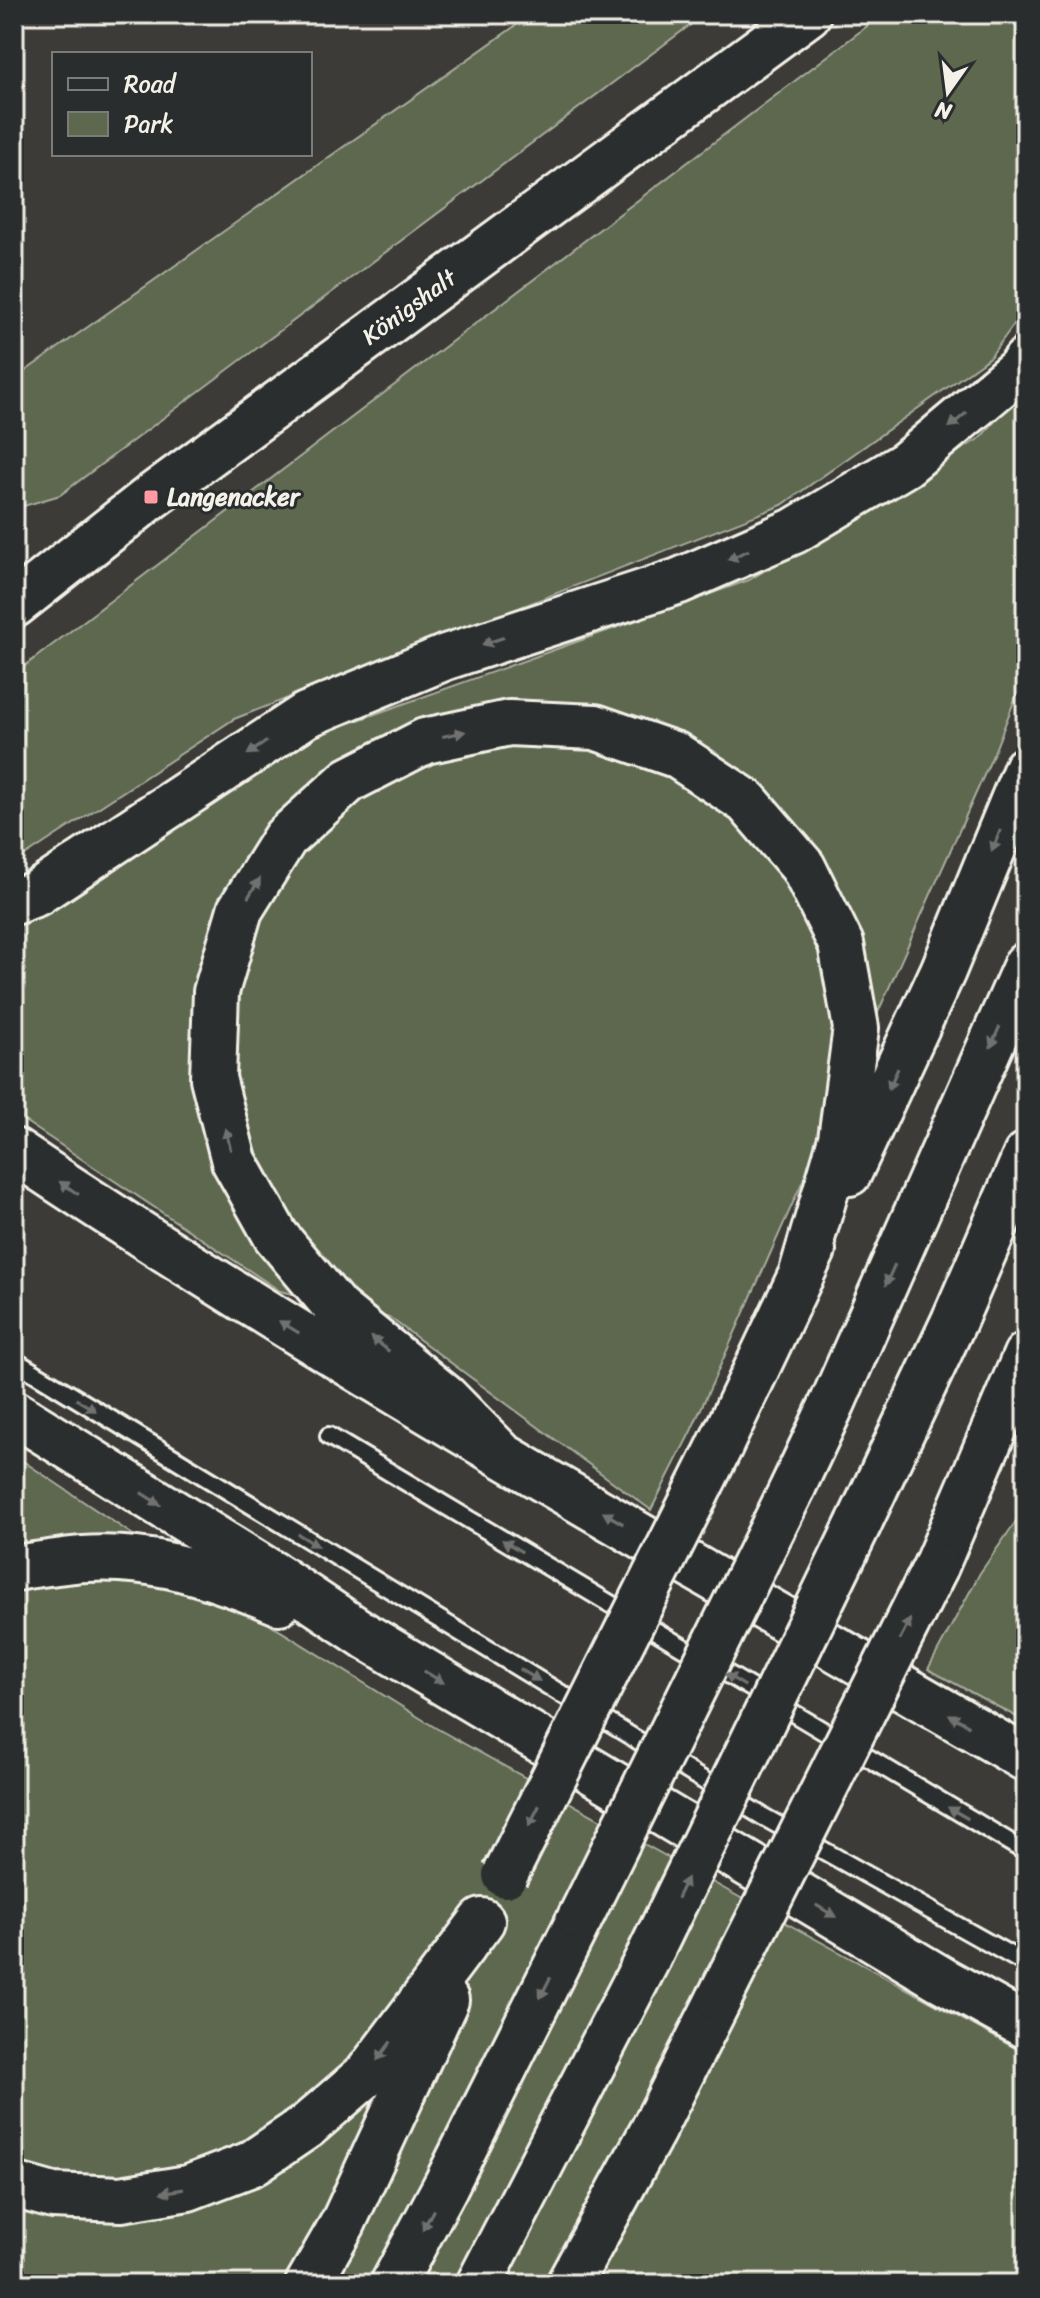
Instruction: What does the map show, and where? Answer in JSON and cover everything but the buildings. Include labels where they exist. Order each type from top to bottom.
[{"type":"main road","name":"Königshalt","points":[[14,605],[151,497],[808,14]]},
{"type":"main road","points":[[14,902],[37,893],[306,715],[446,657],[679,581],[794,531],[906,464],[1026,360]]},
{"type":"main road","points":[[500,1453],[445,1397],[337,1309],[276,1236],[234,1161],[213,1078],[216,992],[240,910],[285,838],[349,780],[425,741],[509,723],[595,727],[676,755],[747,802],[803,867],[841,944],[856,1028],[841,1139],[801,1276]]},
{"type":"main road","points":[[308,2284],[343,2223],[482,1921],[720,1446],[801,1276],[943,971],[1026,769]]},
{"type":"main road","points":[[393,2284],[446,2185],[793,1487],[1026,965]]},
{"type":"main road","points":[[14,1151],[162,1249],[426,1411],[1026,1759]]},
{"type":"main road","points":[[479,2284],[648,1958],[859,1523],[954,1321],[1026,1155]]},
{"type":"main road","points":[[569,2284],[652,2132],[936,1566],[1026,1355]]},
{"type":"main road","points":[[14,1413],[279,1578],[367,1637],[941,1979],[1026,2026]]},
{"type":"main road","points":[[936,1566],[1026,1435]]},
{"type":"main road","points":[[14,1569],[86,1557],[154,1561],[219,1578],[367,1637]]},
{"type":"main road","points":[[14,2185],[53,2196],[121,2199],[188,2188],[251,2164],[307,2126],[367,2074],[482,1921]]},
{"type":"main road","points":[[941,1979],[1026,2059]]},
{"type":"main road","points":[[596,2284],[652,2132]]},
{"type":"lane","points":[[20,1364],[762,1816],[1026,1964]]},
{"type":"lane","points":[[329,1436],[1026,1852]]},
{"type":"green space","points":[[532,14],[705,14],[60,495],[14,509],[14,379]]},
{"type":"green space","points":[[883,14],[1026,14],[1026,308],[990,357],[782,505],[234,719],[14,863],[14,674]]},
{"type":"green space","points":[[1026,387],[1026,671],[993,755],[691,1431],[651,1510],[390,1318],[280,1291],[14,1114],[14,916],[72,899],[311,737],[749,580],[980,438]]},
{"type":"green space","points":[[14,1455],[215,1590],[436,1728],[1026,2054],[1026,2284],[14,2284]]},
{"type":"green space","points":[[1026,1507],[1026,1722],[928,1669],[980,1573]]},
{"type":"place","name":"Langenacker","points":[[151,497]]}]
